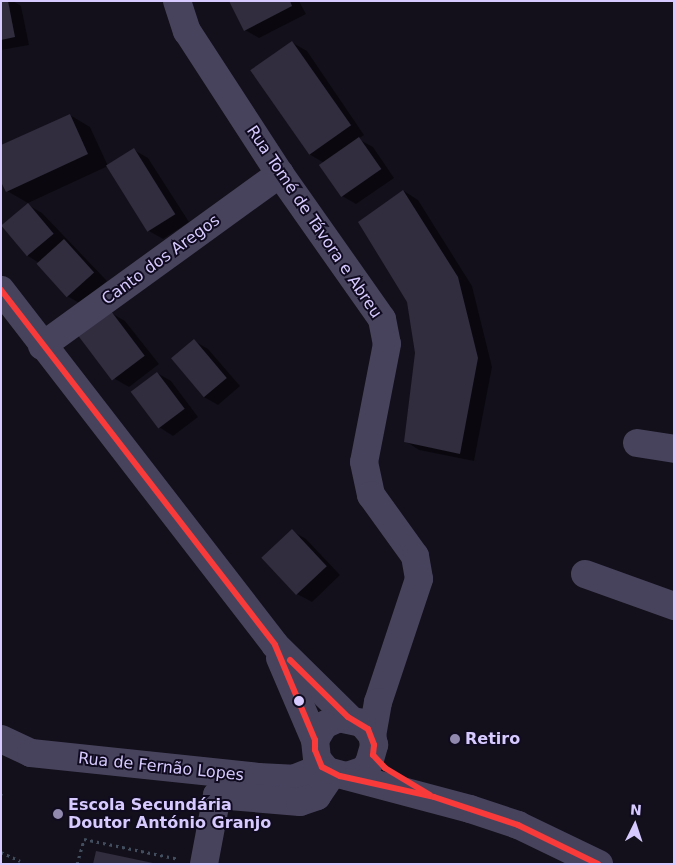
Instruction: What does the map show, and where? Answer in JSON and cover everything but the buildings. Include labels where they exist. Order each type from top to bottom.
[{"type":"street","name":"Rua Tomé de Távora e Abreu","points":[[177,1],[187,31],[280,174],[382,319],[387,344],[364,462],[371,495],[415,556],[419,580],[378,702],[372,745]]},
{"type":"street","name":"Canto dos Aregos","points":[[42,346],[280,174]]},
{"type":"street","points":[[2,295],[275,646],[348,718],[362,724],[372,745],[391,773],[434,797]]},
{"type":"street","points":[[638,443],[674,449]]},
{"type":"street","points":[[585,574],[674,606]]},
{"type":"street","points":[[275,646],[315,740]]},
{"type":"street","points":[[348,718],[324,725],[315,740],[314,750],[334,773],[434,797],[518,825],[599,864]]},
{"type":"street","name":"Rua de Fernão Lopes","points":[[1,739],[31,753],[258,777],[292,779],[334,773]]},
{"type":"street","points":[[204,864],[217,795],[300,802],[317,796],[334,773],[364,770],[372,745]]},
{"type":"path","points":[[78,864],[84,840],[184,861],[183,864]]},
{"type":"path","points":[[1,852],[20,861]]},
{"type":"transit line","points":[[1,290],[275,645],[315,740],[315,750],[322,767],[340,776],[434,797],[518,825],[598,864]]},
{"type":"transit line","points":[[290,660],[348,717],[368,729],[374,745],[373,755],[385,768],[430,795]]},
{"type":"place","name":"Retiro","points":[[455,739]]},
{"type":"place","name":"Escola Secundária Doutor António Granjo","points":[[58,814]]}]
